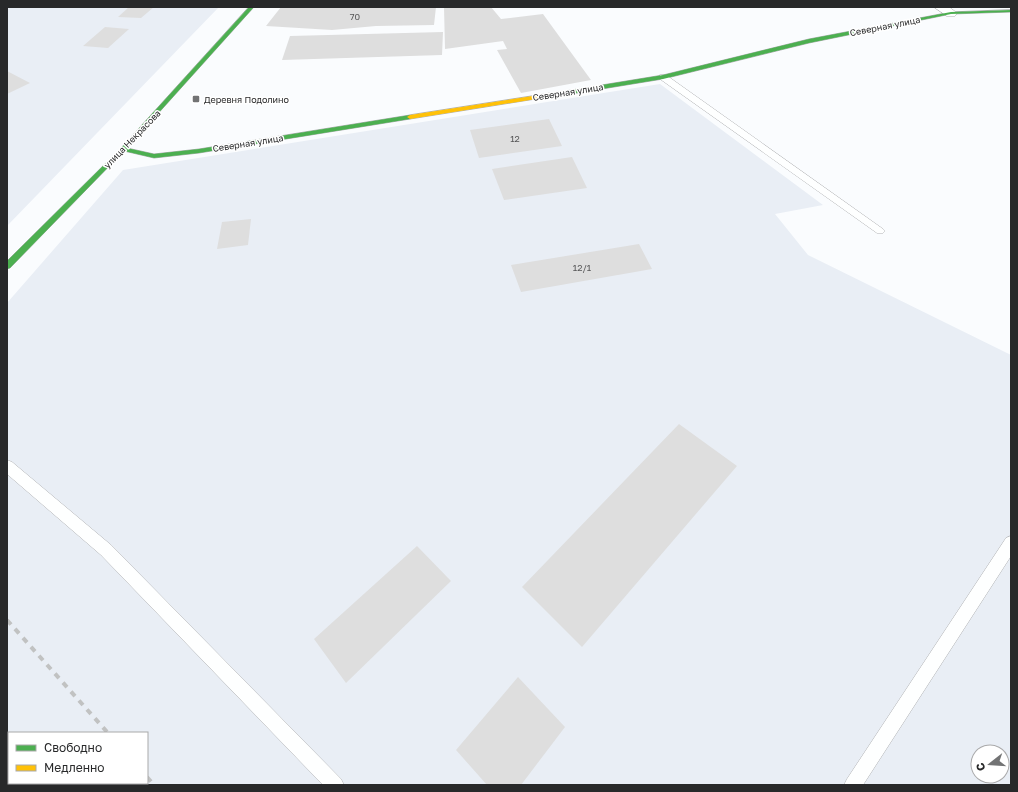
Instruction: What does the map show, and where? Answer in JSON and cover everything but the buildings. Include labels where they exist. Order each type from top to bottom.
[{"type":"street","name":"улица Некрасова","points":[[7,266],[123,149],[252,7]]},
{"type":"street","points":[[940,7],[951,13]]},
{"type":"street","name":"Северная улица","points":[[123,149],[154,156],[199,151],[663,77],[809,41],[951,13],[1011,11]]},
{"type":"lane","points":[[663,77],[880,231]]},
{"type":"lane","points":[[7,466],[106,550],[335,785]]},
{"type":"lane","points":[[853,785],[1011,543]]},
{"type":"shaded area","points":[[7,7],[219,7],[7,226]]},
{"type":"shaded area","points":[[660,84],[823,205],[775,214],[808,255],[1011,355],[1011,785],[7,785],[7,303],[123,170]]},
{"type":"railway","points":[[7,620],[107,732]]},
{"type":"railway","points":[[148,778],[154,785]]},
{"type":"traffic: fast","points":[[7,266],[123,149],[252,7]]},
{"type":"traffic: fast","points":[[565,93],[663,77],[809,41],[951,13],[1011,11]]},
{"type":"traffic: fast","points":[[123,149],[154,156],[199,151],[410,117]]},
{"type":"traffic: slow","points":[[410,117],[565,93]]},
{"type":"place","name":"Деревня Подолино","points":[[196,99]]}]
